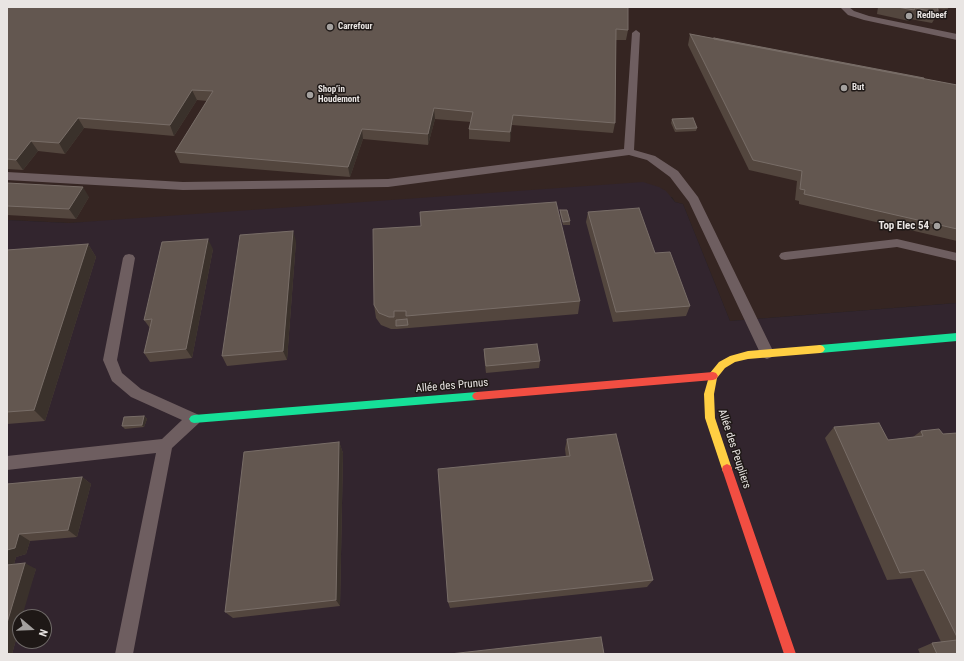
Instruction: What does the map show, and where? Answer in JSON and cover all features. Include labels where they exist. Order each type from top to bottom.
[{"type":"street","points":[[713,376],[722,365],[733,359],[748,355],[957,337]]},
{"type":"street","name":"Allée des Prunus","points":[[194,419],[713,376]]},
{"type":"street","name":"Allée des Peupliers","points":[[713,376],[709,394],[710,418],[790,654]]},
{"type":"lane","points":[[844,7],[851,13],[867,18],[957,37]]},
{"type":"lane","points":[[629,152],[636,33]]},
{"type":"lane","points":[[7,176],[183,186],[388,183],[629,152],[651,158],[674,174],[694,200],[767,353]]},
{"type":"lane","points":[[785,256],[897,242],[957,257]]},
{"type":"lane","points":[[7,463],[165,445],[194,419],[136,393],[117,377],[110,360],[129,258]]},
{"type":"lane","points":[[124,654],[165,445]]},
{"type":"shaded area","points":[[7,7],[957,7],[957,303],[730,321],[683,204],[675,202],[672,197],[69,223],[7,220]]},
{"type":"shaded area","points":[[643,182],[659,187],[666,191],[675,202],[683,204],[730,321],[957,303],[957,654],[7,654],[7,220],[69,223]]},
{"type":"building","name":"Shop’in Houdemont","points":[[7,7],[628,7],[628,30],[616,29],[615,123],[513,115],[510,132],[469,129],[473,112],[434,108],[428,134],[362,129],[348,167],[175,152],[213,91],[192,90],[170,125],[78,118],[59,143],[31,141],[16,160],[7,159]]},
{"type":"building","points":[[897,7],[938,7],[938,13],[915,8],[914,10]]},
{"type":"building","points":[[690,34],[957,85],[957,229],[804,194],[805,190],[800,189],[802,171],[753,160]]},
{"type":"building","points":[[714,39],[924,78],[924,79]]},
{"type":"building","points":[[693,118],[697,128],[676,129],[672,119]]},
{"type":"building","points":[[7,183],[83,187],[69,209],[7,206]]},
{"type":"building","points":[[556,202],[580,301],[406,316],[406,311],[394,311],[394,317],[389,317],[379,313],[374,305],[373,229],[421,226],[420,212]]},
{"type":"building","points":[[639,208],[655,253],[670,252],[690,306],[616,312],[588,212]]},
{"type":"building","points":[[560,210],[567,210],[570,221],[563,222]]},
{"type":"building","points":[[293,231],[283,351],[222,356],[240,235]]},
{"type":"building","points":[[208,239],[186,349],[144,353],[152,319],[144,320],[162,242]]},
{"type":"building","points":[[88,244],[34,410],[7,412],[7,250]]},
{"type":"building","points":[[407,319],[408,325],[396,326],[396,320]]},
{"type":"building","points":[[537,344],[540,361],[486,366],[484,349]]},
{"type":"building","points":[[144,416],[142,425],[122,426],[124,417]]},
{"type":"building","points":[[879,423],[888,440],[923,436],[921,431],[939,429],[943,434],[957,433],[957,637],[924,570],[900,573],[834,427]]},
{"type":"building","points":[[616,434],[653,580],[448,602],[438,469],[570,456],[567,439]]},
{"type":"building","points":[[339,442],[336,600],[225,612],[244,452]]},
{"type":"building","points":[[82,477],[68,530],[19,534],[15,548],[7,550],[7,484]]},
{"type":"building","points":[[25,563],[7,623],[7,565]]},
{"type":"building","points":[[601,637],[604,654],[450,654]]},
{"type":"building","points":[[957,640],[957,654],[937,654],[932,643]]},
{"type":"traffic: fast","points":[[820,349],[957,337]]},
{"type":"traffic: fast","points":[[194,419],[477,396]]},
{"type":"traffic: slow","points":[[727,469],[710,418],[709,394],[713,376],[722,365],[733,359],[748,355],[820,349]]},
{"type":"traffic: jam","points":[[477,396],[713,376]]},
{"type":"traffic: jam","points":[[727,469],[790,654]]},
{"type":"place","name":"Redbeef","points":[[909,16]]},
{"type":"place","name":"Carrefour","points":[[330,27]]},
{"type":"place","name":"But","points":[[844,88]]},
{"type":"place","name":"Shop’in Houdemont","points":[[310,95]]},
{"type":"place","name":"Top Elec 54","points":[[937,226]]}]
